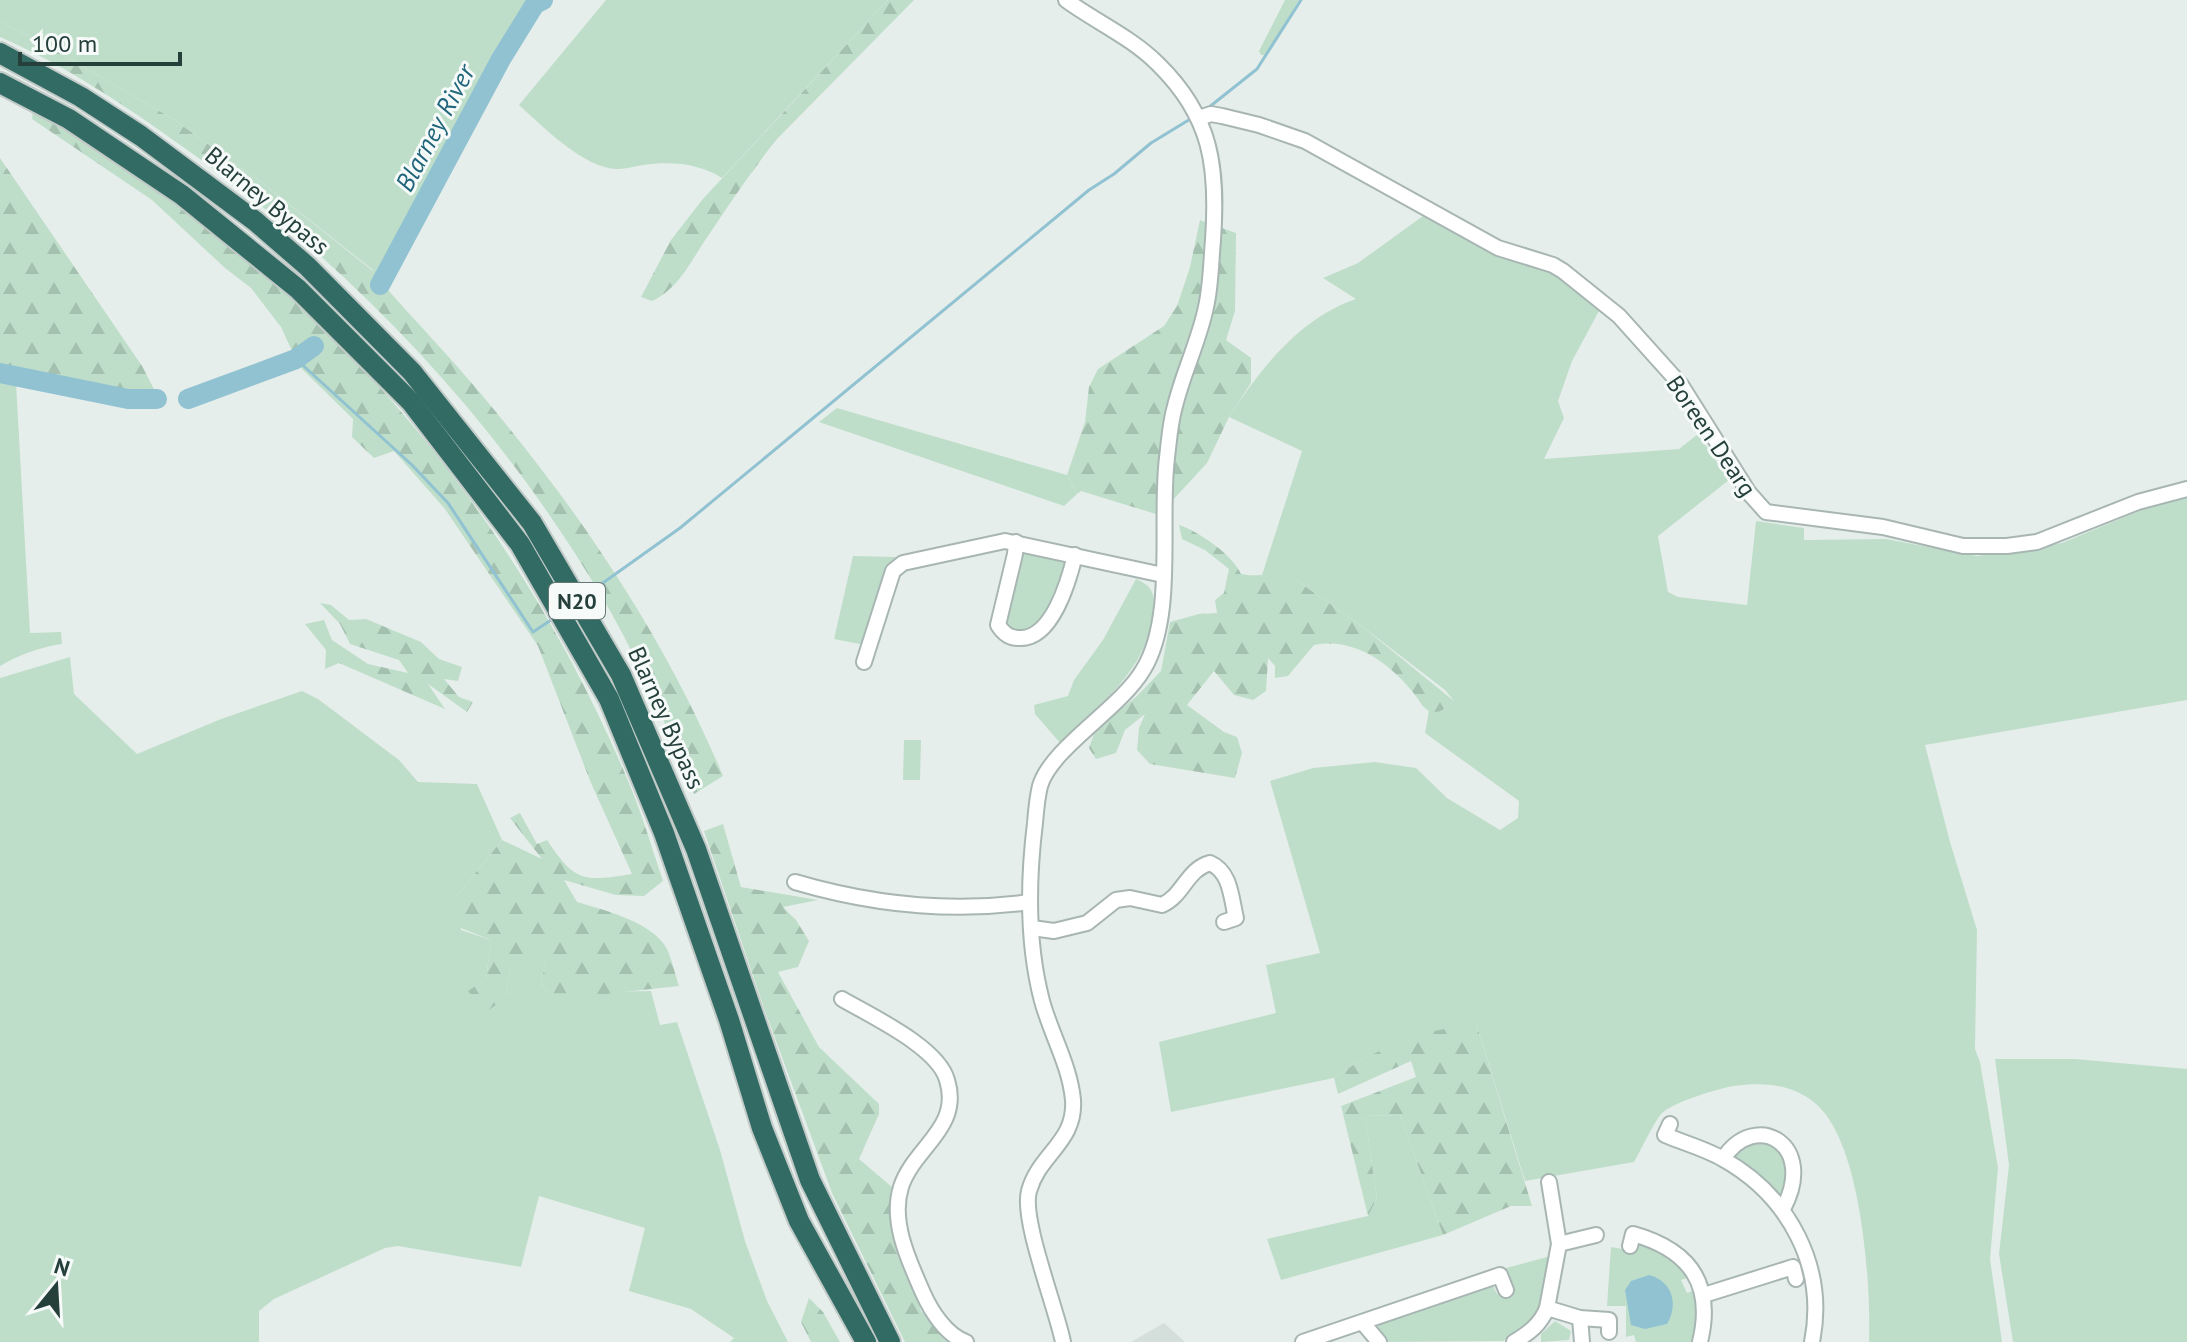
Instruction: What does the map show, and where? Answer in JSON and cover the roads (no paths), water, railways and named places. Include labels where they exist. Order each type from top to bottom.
[{"type":"highway","name":"Blarney Bypass","points":[[0,53],[81,97],[141,136],[255,221],[307,266],[412,372],[532,523],[621,675],[696,849],[810,1180],[890,1342]]},
{"type":"highway","name":"Blarney Bypass","points":[[0,83],[69,119],[182,195],[298,289],[411,402],[520,544],[609,699],[677,868],[762,1128],[799,1221],[825,1270]]},
{"type":"highway","name":"N20","points":[[825,1270],[832,1303],[851,1342]]},
{"type":"highway","name":"N20","points":[[825,1270],[866,1342]]},
{"type":"street","points":[[1059,1342],[1026,1208],[1028,1194],[1040,1168],[1067,1135],[1073,1116],[1070,1082],[1042,1001],[1032,928],[1033,843],[1040,787],[1055,760],[1097,722],[1143,671],[1155,644],[1161,614],[1169,438],[1174,407],[1207,305],[1213,232],[1213,162],[1197,114],[1178,85],[1147,54],[1066,0]]},
{"type":"street","name":"Boreen Dearg","points":[[1197,114],[1259,125],[1305,141],[1498,248],[1563,271],[1619,316],[1681,385],[1749,493],[1766,512],[1883,527],[1963,546],[2007,546],[2037,542],[2138,502],[2187,489]]},
{"type":"street","points":[[864,662],[893,571],[903,563],[1005,541],[1163,575]]},
{"type":"street","points":[[1016,542],[998,625],[1004,634],[1022,639],[1034,636],[1043,629],[1070,577],[1075,555]]},
{"type":"street","points":[[1032,928],[1054,931],[1087,923],[1116,900],[1130,898],[1162,905],[1180,893],[1193,872],[1210,863],[1225,874],[1236,918],[1224,922]]},
{"type":"street","points":[[795,882],[857,898],[927,907],[972,908],[1030,902]]},
{"type":"street","points":[[842,999],[923,1048],[947,1077],[950,1108],[944,1125],[913,1162],[900,1189],[898,1222],[909,1260],[931,1312],[959,1340],[966,1342]]},
{"type":"street","points":[[1670,1124],[1665,1135],[1723,1159],[1756,1183],[1783,1209],[1807,1255],[1812,1272],[1816,1300],[1812,1342]]},
{"type":"street","points":[[1723,1159],[1730,1147],[1744,1139],[1760,1136],[1773,1138],[1785,1145],[1792,1156],[1794,1170],[1793,1185],[1783,1209]]},
{"type":"street","points":[[1514,1342],[1529,1333],[1544,1317],[1547,1308],[1559,1244],[1549,1182]]},
{"type":"street","points":[[1630,1246],[1633,1234],[1671,1248],[1688,1265],[1704,1295],[1700,1342]]},
{"type":"street","points":[[1559,1244],[1596,1235]]},
{"type":"street","points":[[1704,1295],[1793,1267],[1796,1279]]},
{"type":"street","points":[[1308,1341],[1500,1275],[1506,1290]]},
{"type":"street","points":[[1547,1308],[1580,1318],[1609,1320],[1609,1332]]},
{"type":"street","points":[[1580,1318],[1582,1342]]},
{"type":"street","points":[[1363,1323],[1379,1342]]},
{"type":"water","points":[[1649,1275],[1663,1282],[1673,1301],[1667,1324],[1645,1329],[1631,1325],[1625,1290],[1631,1281]]},
{"type":"waterway","name":"Blarney River","points":[[380,285],[501,59],[535,4],[543,0]]},
{"type":"waterway","points":[[1208,108],[1257,69],[1301,0]]},
{"type":"waterway","points":[[586,595],[680,528],[1089,190],[1151,143],[1192,118]]},
{"type":"waterway","name":"Blarney River","points":[[188,399],[296,359],[314,346]]},
{"type":"waterway","points":[[296,359],[412,465],[448,503],[533,632],[551,620]]},
{"type":"waterway","name":"Blarney River","points":[[0,373],[128,399],[157,399]]}]
